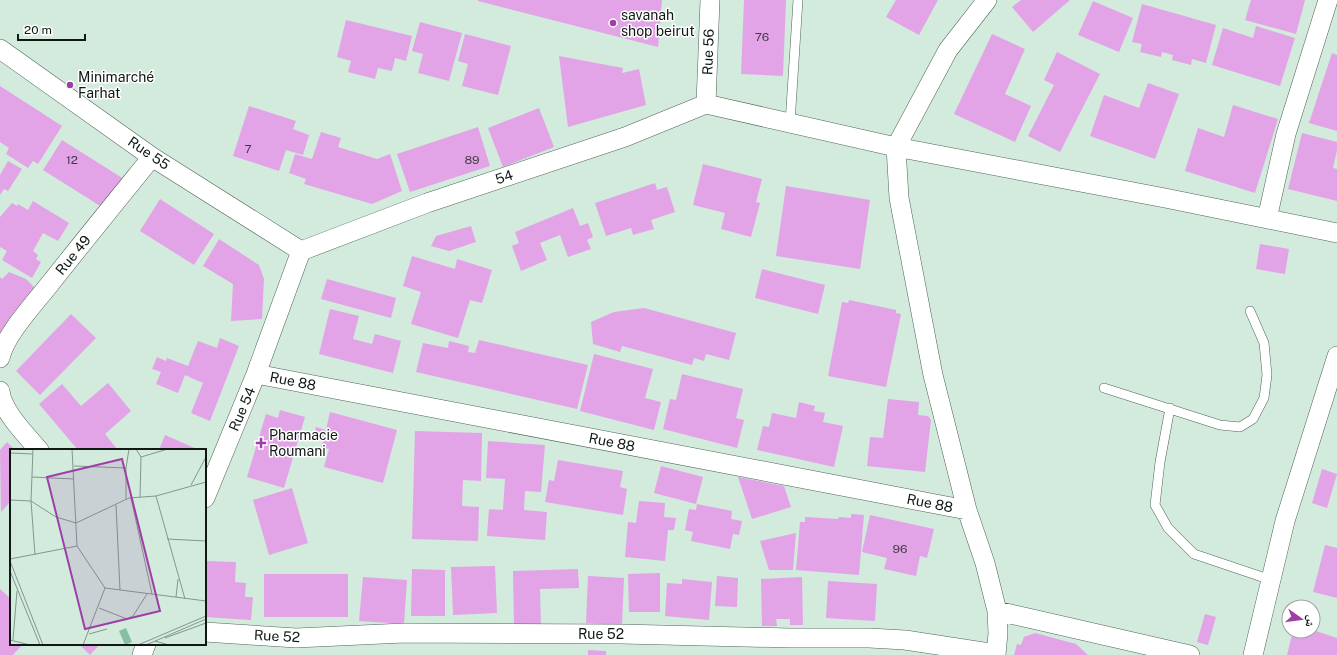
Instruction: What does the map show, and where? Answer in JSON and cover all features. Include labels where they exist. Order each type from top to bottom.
[{"type":"street","name":"Rue 56","points":[[706,104],[710,0]]},
{"type":"street","points":[[987,0],[948,50],[896,147],[899,198],[933,375],[967,510],[985,564],[997,611],[998,633],[996,654]]},
{"type":"street","points":[[1267,218],[1286,134],[1316,34],[1328,0]]},
{"type":"street","name":"Rue 55","points":[[0,49],[152,156],[301,250]]},
{"type":"street","points":[[706,104],[896,147],[1267,218],[1337,233]]},
{"type":"street","name":"54","points":[[301,250],[427,203],[625,137],[706,104]]},
{"type":"street","name":"Rue 49","points":[[0,358],[1,352],[8,338],[152,156]]},
{"type":"street","name":"Rue 54","points":[[206,496],[256,374],[301,250]]},
{"type":"street","points":[[1253,655],[1285,521],[1337,356]]},
{"type":"street","name":"Rue 88","points":[[256,374],[967,510]]},
{"type":"street","points":[[0,391],[1,397],[16,424],[38,449]]},
{"type":"street","points":[[997,611],[1190,655]]},
{"type":"street","name":"Rue 52","points":[[206,632],[296,638],[412,633],[614,634],[869,638],[905,640],[996,654]]},
{"type":"street","points":[[142,655],[146,645]]},
{"type":"lane","points":[[790,123],[798,0]]},
{"type":"lane","points":[[1104,388],[1220,425],[1240,427],[1253,419],[1264,398],[1267,375],[1264,343],[1250,311]]},
{"type":"lane","points":[[1170,408],[1160,462],[1155,505],[1168,528],[1194,554],[1271,580]]},
{"type":"building","name":"savanah shop beirut","points":[[662,0],[658,47],[478,1]]},
{"type":"building","points":[[744,0],[786,0],[783,76],[741,74]]},
{"type":"building","points":[[896,0],[938,0],[919,35],[886,17]]},
{"type":"building","points":[[1021,0],[1070,0],[1033,32],[1012,7]]},
{"type":"building","points":[[1251,0],[1305,0],[1296,34],[1245,20]]},
{"type":"building","points":[[1093,1],[1133,18],[1119,52],[1078,35]]},
{"type":"building","points":[[1142,4],[1216,25],[1206,63],[1192,59],[1191,65],[1172,60],[1173,55],[1162,52],[1161,57],[1140,52],[1142,44],[1132,42]]},
{"type":"building","points":[[346,20],[412,36],[406,61],[395,58],[392,71],[378,68],[375,79],[348,72],[351,61],[337,57]]},
{"type":"building","points":[[420,22],[462,33],[449,81],[418,73],[423,54],[412,51]]},
{"type":"building","points":[[1256,26],[1295,38],[1280,86],[1212,65],[1223,28],[1253,38]]},
{"type":"building","points":[[465,34],[511,46],[498,95],[462,86],[468,64],[458,61]]},
{"type":"building","points":[[992,34],[1025,49],[1005,94],[1031,106],[1015,142],[954,114]]},
{"type":"building","points":[[1057,52],[1100,74],[1060,152],[1028,136],[1054,85],[1044,80]]},
{"type":"building","points":[[1332,53],[1337,55],[1337,131],[1309,123]]},
{"type":"building","points":[[559,56],[623,68],[622,73],[639,69],[646,105],[568,127]]},
{"type":"building","points":[[1148,83],[1179,94],[1155,159],[1090,136],[1104,95],[1139,108]]},
{"type":"building","points":[[0,86],[62,126],[38,164],[33,161],[28,168],[6,154],[9,148],[0,142]]},
{"type":"building","points":[[1233,105],[1278,119],[1255,193],[1185,171],[1198,128],[1224,137]]},
{"type":"building","points":[[249,106],[296,121],[293,129],[309,135],[303,155],[286,150],[279,171],[233,156]]},
{"type":"building","points":[[539,108],[554,147],[503,167],[488,128]]},
{"type":"building","points":[[478,127],[490,166],[410,192],[397,154]]},
{"type":"building","points":[[321,132],[341,138],[338,147],[377,159],[390,154],[402,191],[372,204],[304,184],[306,179],[289,173],[295,154],[312,159]]},
{"type":"building","points":[[1302,133],[1337,142],[1337,150],[1333,168],[1337,169],[1337,201],[1288,189]]},
{"type":"building","points":[[62,140],[124,179],[105,209],[43,170]]},
{"type":"building","points":[[8,161],[22,169],[8,191],[4,189],[0,195],[0,175]]},
{"type":"building","points":[[703,164],[762,179],[756,202],[760,203],[751,237],[721,229],[725,213],[693,205]]},
{"type":"building","points":[[655,183],[657,190],[667,187],[675,212],[651,220],[654,229],[633,235],[631,228],[606,236],[595,203]]},
{"type":"building","points":[[786,186],[870,200],[860,269],[776,256]]},
{"type":"building","points":[[160,199],[214,234],[194,265],[140,231]]},
{"type":"building","points":[[33,201],[69,223],[58,241],[43,233],[33,251],[38,255],[36,259],[41,262],[32,278],[2,260],[7,251],[0,247],[0,217],[12,203],[17,206],[18,204],[28,210]]},
{"type":"building","points":[[573,208],[580,226],[588,223],[593,237],[587,240],[591,249],[568,257],[560,235],[540,243],[547,260],[521,271],[512,246],[519,243],[515,232]]},
{"type":"building","points":[[471,226],[476,242],[449,251],[431,246],[436,236]]},
{"type":"building","points":[[219,239],[259,265],[264,279],[262,319],[231,321],[233,284],[203,266]]},
{"type":"building","points":[[1260,244],[1289,249],[1285,274],[1256,269]]},
{"type":"building","points":[[412,256],[455,269],[457,259],[492,270],[482,303],[470,300],[458,338],[411,324],[421,292],[403,286]]},
{"type":"building","points":[[762,269],[825,285],[818,314],[755,298]]},
{"type":"building","points":[[9,272],[26,279],[40,293],[0,335],[0,277],[2,279]]},
{"type":"building","points":[[327,279],[396,298],[391,318],[321,299]]},
{"type":"building","points":[[849,300],[896,310],[896,313],[901,314],[886,387],[828,376],[842,302],[848,303]]},
{"type":"building","points":[[644,308],[736,333],[729,360],[706,354],[704,361],[694,358],[692,365],[622,346],[620,352],[593,344],[591,322],[614,312]]},
{"type":"building","points":[[330,309],[359,316],[353,339],[372,344],[375,334],[401,341],[393,373],[319,354]]},
{"type":"building","points":[[71,314],[96,338],[40,395],[16,371]]},
{"type":"building","points":[[220,338],[239,346],[210,421],[191,413],[203,383],[185,375],[178,393],[156,384],[161,372],[152,369],[157,357],[166,361],[167,358],[188,366],[198,341],[217,348]]},
{"type":"building","points":[[479,340],[588,365],[577,409],[416,372],[423,343],[448,348],[449,341],[469,346],[468,352],[475,353]]},
{"type":"building","points":[[594,354],[653,369],[645,398],[661,402],[654,430],[580,411]]},
{"type":"building","points":[[682,374],[743,389],[736,418],[744,420],[737,448],[663,429],[670,399],[676,400]]},
{"type":"building","points":[[108,383],[131,411],[105,434],[117,449],[77,449],[39,404],[62,384],[81,406]]},
{"type":"building","points":[[888,399],[919,402],[918,415],[928,416],[931,420],[925,472],[867,466],[870,437],[883,438]]},
{"type":"building","points":[[799,402],[815,406],[814,411],[825,413],[823,422],[843,426],[834,467],[757,450],[763,426],[769,427],[772,413],[796,418]]},
{"type":"building","points":[[280,410],[305,417],[284,488],[247,477],[266,414],[278,418]]},
{"type":"building","points":[[330,412],[397,430],[383,483],[324,467],[329,449],[321,447],[323,441],[313,438],[316,427],[326,430]]},
{"type":"building","points":[[415,431],[482,433],[481,481],[463,480],[462,506],[479,507],[478,541],[412,539]]},
{"type":"building","points":[[165,435],[197,449],[159,449]]},
{"type":"building","points":[[488,441],[545,445],[541,492],[525,491],[524,510],[547,512],[545,540],[487,536],[489,509],[503,510],[505,479],[486,478]]},
{"type":"building","points":[[7,442],[14,449],[10,449],[10,502],[1,512],[0,450]]},
{"type":"building","points":[[558,460],[623,471],[620,487],[627,489],[623,515],[545,502],[549,480],[554,481]]},
{"type":"building","points":[[661,466],[703,477],[696,504],[654,493]]},
{"type":"building","points":[[1322,469],[1337,474],[1327,508],[1312,503]]},
{"type":"building","points":[[738,477],[784,486],[791,507],[752,519]]},
{"type":"building","points":[[292,488],[308,543],[269,555],[253,500]]},
{"type":"building","points":[[639,501],[665,503],[664,517],[676,518],[674,530],[668,530],[665,561],[625,557],[628,522],[636,523]]},
{"type":"building","points":[[697,504],[732,511],[731,519],[742,521],[739,535],[733,534],[730,549],[691,541],[693,532],[685,530],[689,509],[696,510]]},
{"type":"building","points":[[851,514],[864,515],[859,575],[796,570],[800,522],[805,522],[805,517],[838,519],[839,517],[851,518]]},
{"type":"building","points":[[870,515],[934,529],[927,558],[920,556],[916,576],[884,569],[887,558],[862,552]]},
{"type":"building","points":[[796,533],[793,570],[769,570],[760,541]]},
{"type":"building","points":[[1325,545],[1337,548],[1337,598],[1313,592]]},
{"type":"building","points":[[207,561],[236,562],[235,582],[246,583],[245,597],[253,597],[251,620],[206,617]]},
{"type":"building","points":[[495,566],[497,613],[453,615],[451,567]]},
{"type":"building","points":[[412,569],[445,570],[445,616],[411,616]]},
{"type":"building","points":[[578,569],[579,588],[540,589],[541,626],[514,627],[513,571]]},
{"type":"building","points":[[660,573],[660,612],[629,612],[628,574]]},
{"type":"building","points":[[264,574],[348,574],[348,617],[264,617]]},
{"type":"building","points":[[588,576],[624,578],[622,625],[586,623]]},
{"type":"building","points":[[717,576],[738,578],[737,607],[715,606]]},
{"type":"building","points":[[363,577],[407,580],[404,624],[359,621]]},
{"type":"building","points":[[802,577],[803,625],[790,625],[790,619],[776,619],[777,626],[762,626],[761,579]]},
{"type":"building","points":[[682,579],[712,582],[709,620],[665,616],[667,583],[682,584]]},
{"type":"building","points":[[828,581],[877,584],[875,621],[826,618]]},
{"type":"building","points":[[0,589],[10,598],[10,645],[22,645],[13,655],[0,655]]},
{"type":"building","points":[[1205,614],[1216,617],[1208,645],[1197,642]]},
{"type":"building","points":[[1035,633],[1076,644],[1088,655],[1014,655],[1017,644],[1021,645],[1024,637]]},
{"type":"building","points":[[1321,633],[1337,638],[1337,655],[1287,655],[1291,639],[1321,639]]},
{"type":"building","points":[[80,645],[99,645],[90,655]]},
{"type":"building","points":[[588,650],[606,651],[606,655],[588,655]]},
{"type":"place","name":"savanah shop beirut","points":[[613,23]]},
{"type":"place","name":"Minimarché Farhat","points":[[70,85]]},
{"type":"place","name":"Pharmacie Roumani","points":[[261,443]]}]
